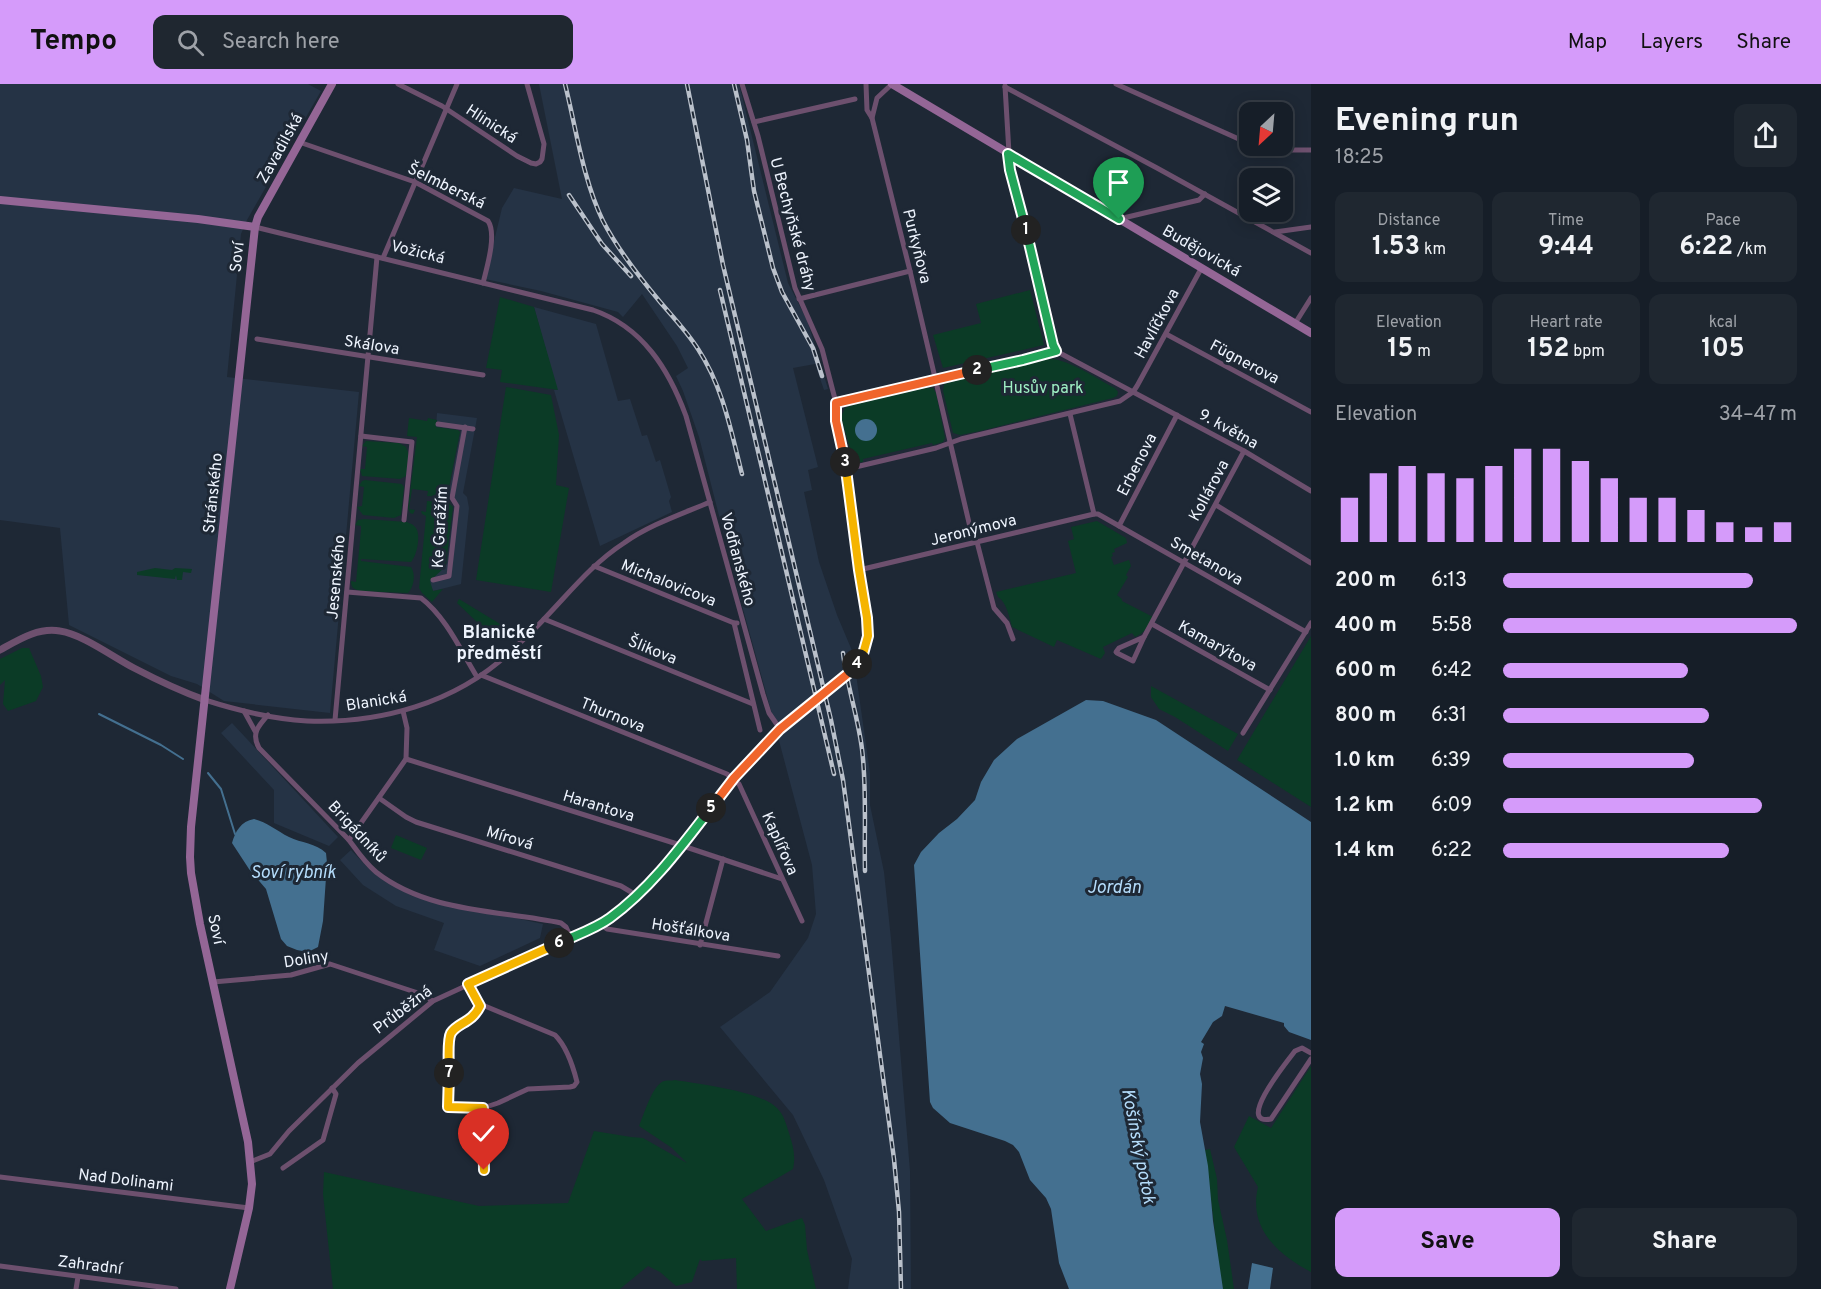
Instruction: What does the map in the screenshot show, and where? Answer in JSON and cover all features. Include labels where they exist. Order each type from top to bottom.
[{"type":"main road","name":"Zavadilská","points":[[255,227],[258,217],[332,84]]},
{"type":"main road","name":"Budějovická","points":[[892,84],[1311,333]]},
{"type":"main road","name":"Vožická","points":[[0,200],[198,219],[255,227]]},
{"type":"main road","name":"Soví","points":[[248,290],[255,227]]},
{"type":"main road","name":"Stránského","points":[[205,700],[248,290]]},
{"type":"main road","name":"Soví","points":[[205,700],[191,827],[190,857],[200,924],[242,1112],[250,1162]]},
{"type":"main road","points":[[230,1289],[249,1208],[252,1184],[250,1162]]},
{"type":"street","name":"Hlinická","points":[[398,84],[446,109],[531,163],[540,162],[543,157],[544,144],[527,84]]},
{"type":"street","points":[[383,258],[457,84]]},
{"type":"street","name":"U Bechyňské dráhy","points":[[742,84],[754,122],[795,288],[822,349],[836,403],[836,421],[847,469],[867,618],[868,636],[863,654]]},
{"type":"street","name":"Purkyňova","points":[[866,84],[866,104],[872,118],[910,271],[970,527],[977,542],[994,608],[1007,623],[1013,639]]},
{"type":"street","points":[[872,118],[875,101],[892,84]]},
{"type":"street","points":[[1116,84],[1239,139]]},
{"type":"street","points":[[836,403],[1056,351],[1010,170],[1005,85]]},
{"type":"street","points":[[1005,85],[1311,253]]},
{"type":"street","points":[[754,122],[855,99]]},
{"type":"street","name":"Šelmberská","points":[[299,142],[415,182],[490,223],[491,238],[483,283]]},
{"type":"street","points":[[1293,150],[1311,150]]},
{"type":"street","points":[[1119,219],[1199,200],[1205,194]]},
{"type":"street","name":"Vožická","points":[[255,227],[593,310],[620,321],[656,357],[678,394],[710,502]]},
{"type":"street","points":[[1273,232],[1311,227]]},
{"type":"street","name":"Jesenského","points":[[335,720],[377,256]]},
{"type":"street","name":"Havlíčkova","points":[[1133,392],[1202,267]]},
{"type":"street","points":[[799,299],[910,271]]},
{"type":"street","points":[[1296,322],[1311,298]]},
{"type":"street","name":"Fügnerova","points":[[1166,334],[1311,412]]},
{"type":"street","name":"Skálova","points":[[258,339],[483,375]]},
{"type":"street","name":"9. května","points":[[1056,351],[1244,451],[1311,491]]},
{"type":"street","points":[[847,469],[1120,401],[1133,392]]},
{"type":"street","points":[[1070,414],[1094,514]]},
{"type":"street","name":"Erbenova","points":[[1119,526],[1177,415]]},
{"type":"street","points":[[438,424],[472,429]]},
{"type":"street","name":"Ke Garážím","points":[[434,580],[449,576],[457,506],[452,498],[465,428]]},
{"type":"street","points":[[361,436],[412,442],[404,520]]},
{"type":"street","name":"Kollárova","points":[[1144,637],[1119,648],[1117,653],[1133,661],[1244,451]]},
{"type":"street","name":"Blanická","points":[[0,650],[41,631],[61,631],[91,644],[160,681],[205,700],[244,711],[307,721],[364,718],[403,711],[444,697],[479,676],[507,655],[594,566],[624,542],[710,502]]},
{"type":"street","name":"Vodňanského","points":[[710,502],[767,707],[780,729]]},
{"type":"street","points":[[1216,505],[1311,563]]},
{"type":"street","name":"Smetanova","points":[[1094,514],[1306,632]]},
{"type":"street","name":"Jeronýmova","points":[[859,570],[1094,514]]},
{"type":"street","name":"Michalovicova","points":[[594,566],[734,623]]},
{"type":"street","points":[[347,592],[421,598],[430,605],[479,676]]},
{"type":"street","name":"Šlikova","points":[[544,619],[753,704]]},
{"type":"street","name":"Vodňanského","points":[[742,622],[734,623],[760,730]]},
{"type":"street","points":[[1243,733],[1311,623]]},
{"type":"street","name":"Kamarýtova","points":[[1152,624],[1270,690]]},
{"type":"street","name":"Průběžná","points":[[250,1162],[270,1154],[289,1131],[367,1055],[433,1001],[610,918],[636,895],[682,846],[734,778],[780,729],[850,672],[863,654]]},
{"type":"street","name":"Thurnova","points":[[479,676],[734,778]]},
{"type":"street","name":"Brigádníků","points":[[244,711],[255,731],[255,740],[263,752],[349,840],[360,856],[376,872],[403,888],[460,908],[561,923],[566,927],[571,938]]},
{"type":"street","points":[[349,840],[406,759],[407,728],[403,711]]},
{"type":"street","points":[[255,731],[268,715]]},
{"type":"street","name":"Harantova","points":[[406,759],[723,859],[782,880]]},
{"type":"street","name":"Kaplířova","points":[[734,778],[739,783],[802,921]]},
{"type":"street","name":"Mírová","points":[[379,798],[416,822],[621,886],[636,895]]},
{"type":"street","points":[[700,945],[723,859]]},
{"type":"street","name":"Hošťálkova","points":[[600,924],[608,929],[778,956]]},
{"type":"street","name":"Doliny","points":[[213,982],[291,975],[330,964],[415,992],[433,1001]]},
{"type":"street","points":[[468,984],[480,1004],[555,1035],[560,1040],[577,1082],[574,1086],[528,1089],[483,1108],[448,1107],[450,1035],[470,1020],[479,1009],[480,1004]]},
{"type":"street","points":[[1311,1053],[1302,1048],[1295,1051],[1265,1094],[1258,1109],[1261,1119],[1271,1119],[1311,1059]]},
{"type":"street","points":[[284,1168],[323,1140],[336,1094],[332,1088]]},
{"type":"street","points":[[483,1108],[484,1170]]},
{"type":"street","name":"Nad Dolinami","points":[[0,1176],[249,1208]]},
{"type":"street","name":"Zahradní","points":[[0,1266],[176,1289]]},
{"type":"street","points":[[76,1289],[78,1277]]},
{"type":"shaded area","points":[[0,84],[308,84],[321,91],[241,234],[227,377],[359,392],[330,713],[224,701],[197,684],[171,676],[69,625],[60,528],[0,520]]},
{"type":"shaded area","points":[[539,84],[739,84],[788,283],[807,320],[828,389],[824,390],[815,364],[793,368],[818,467],[808,470],[812,490],[804,492],[819,562],[853,653],[870,773],[870,805],[884,872],[910,1171],[911,1289],[848,1289],[852,1259],[824,1180],[793,1115],[720,1027],[770,992],[808,938],[816,914],[812,865],[699,437],[676,376],[688,368],[677,346],[642,294],[623,317],[618,312],[541,291],[485,279],[502,208],[514,188],[562,199]]},
{"type":"shaded area","points":[[534,307],[596,324],[618,401],[630,399],[642,436],[647,435],[656,462],[660,460],[671,497],[669,501],[672,512],[600,546],[554,390],[557,390]]},
{"type":"shaded area","points":[[437,413],[477,418],[463,493],[467,497],[469,508],[461,584],[433,591],[429,581],[447,564],[454,507],[449,492],[461,430],[436,427]]},
{"type":"shaded area","points":[[232,723],[338,837],[329,846],[274,823],[274,790],[221,733]]},
{"type":"shaded area","points":[[351,850],[371,871],[412,896],[543,924],[540,938],[480,966],[434,950],[444,923],[396,906],[363,885],[340,860]]},
{"type":"green space","name":"Husův park","points":[[1030,290],[1044,345],[943,368],[933,335],[981,323],[976,304]]},
{"type":"green space","points":[[500,297],[534,307],[558,390],[500,382],[502,370],[486,368]]},
{"type":"green space","name":"Husův park","points":[[1042,358],[1061,361],[1080,368],[1115,388],[1118,392],[1117,396],[980,431],[960,435],[953,433],[943,391],[944,384]]},
{"type":"green space","points":[[506,387],[551,395],[559,435],[556,485],[569,488],[551,592],[476,580]]},
{"type":"green space","points":[[933,388],[936,393],[945,438],[943,442],[863,459],[863,462],[854,463],[841,417],[845,408]]},
{"type":"green space","points":[[409,418],[437,420],[436,427],[460,432],[448,492],[445,497],[427,496],[428,491],[412,489],[409,509],[415,510],[413,514],[408,508],[417,437],[407,436]]},
{"type":"green space","points":[[366,441],[399,443],[406,447],[409,455],[406,476],[400,479],[362,476],[360,469],[365,469],[367,447],[362,446]]},
{"type":"green space","points":[[365,480],[402,484],[404,487],[401,515],[394,518],[363,515],[357,507],[362,506],[364,487],[359,486]]},
{"type":"green space","points":[[427,501],[449,503],[453,507],[446,563],[444,568],[430,581],[433,591],[443,589],[432,602],[419,588],[426,516],[421,511],[426,512]]},
{"type":"green space","points":[[358,520],[407,522],[416,528],[418,545],[411,562],[361,559],[361,561],[411,567],[414,580],[408,593],[360,591],[352,587],[351,581],[356,582],[361,530],[361,526],[355,525]]},
{"type":"green space","points":[[1097,521],[1126,538],[1127,543],[1114,549],[1115,552],[1111,557],[1114,565],[1129,560],[1131,566],[1126,575],[1128,577],[1117,595],[1122,601],[1153,617],[1146,629],[1135,637],[1132,633],[1103,647],[1105,653],[1101,659],[1057,640],[1054,647],[1012,627],[1006,606],[996,592],[1076,573],[1068,541],[1074,539],[1071,527]]},
{"type":"green space","points":[[155,568],[192,569],[191,573],[183,572],[182,580],[177,580],[176,575],[175,579],[137,575],[137,572]]},
{"type":"green space","points":[[459,599],[515,633],[509,640],[478,623],[457,603]]},
{"type":"green space","points":[[1311,636],[1311,807],[1237,760]]},
{"type":"green space","points":[[22,648],[29,648],[41,676],[43,687],[36,701],[8,711],[3,704],[5,680],[0,685],[0,659]]},
{"type":"green space","points":[[1151,686],[1238,734],[1228,751],[1159,709],[1151,697]]},
{"type":"green space","points":[[396,835],[427,848],[421,860],[391,848]]},
{"type":"green space","points":[[1311,1066],[1311,1272],[1287,1257],[1268,1238],[1257,1215],[1258,1187],[1234,1147],[1249,1116],[1271,1128]]},
{"type":"green space","points":[[675,1080],[744,1093],[769,1102],[777,1108],[786,1123],[793,1147],[793,1169],[742,1199],[766,1231],[802,1218],[816,1289],[737,1289],[736,1258],[702,1261],[700,1259],[692,1282],[676,1286],[660,1272],[648,1266],[620,1289],[333,1289],[323,1194],[324,1172],[479,1206],[568,1203],[594,1131],[643,1138],[687,1163],[672,1148],[639,1126],[656,1088],[664,1081]]},
{"type":"green space","points":[[1210,1149],[1217,1179],[1218,1200],[1234,1289],[1223,1289],[1221,1283],[1205,1150]]},
{"type":"water","points":[[866,419],[874,422],[877,430],[874,438],[866,441],[858,438],[855,430],[858,422]]},
{"type":"water","name":"Jordán","points":[[1086,700],[1103,701],[1156,720],[1311,822],[1311,1040],[1289,1032],[1284,1023],[1225,1006],[1222,1016],[1213,1022],[1201,1042],[1204,1044],[1201,1052],[1203,1058],[1200,1074],[1202,1084],[1200,1122],[1208,1166],[1223,1289],[1069,1289],[1059,1263],[1051,1209],[1046,1198],[1030,1180],[1019,1152],[1005,1141],[950,1123],[933,1108],[930,1102],[914,865],[921,852],[975,800],[981,782],[994,760],[1017,739]]},
{"type":"water","name":"Soví rybník","points":[[254,819],[268,824],[289,837],[318,847],[326,853],[323,921],[318,947],[308,952],[287,946],[281,939],[266,889],[232,843],[239,828]]},
{"type":"water","points":[[1252,1263],[1273,1268],[1270,1289],[1248,1289]]},
{"type":"waterway","points":[[99,714],[161,745],[183,759]]},
{"type":"waterway","points":[[208,773],[221,789],[235,834]]},
{"type":"railway","points":[[565,84],[585,171],[603,221],[630,264],[690,337],[707,364],[720,394],[742,474]]},
{"type":"railway","points":[[687,84],[723,265],[831,720],[843,780],[894,1159],[899,1212],[901,1289]]},
{"type":"railway","points":[[734,84],[747,140],[754,191],[773,268],[782,292],[813,348],[822,376]]},
{"type":"railway","points":[[569,195],[602,244],[631,276]]},
{"type":"railway","points":[[720,290],[834,774]]},
{"type":"railway","points":[[843,653],[864,764],[865,871]]},
{"type":"district","name":"Blanické předměstí","points":[[499,642]]},
{"type":"route","points":[[484,1170],[483,1108],[448,1107],[450,1035],[467,1023],[480,1006],[468,984],[610,918],[636,895],[682,846],[734,778],[765,744],[790,719],[850,672],[863,654],[868,636],[867,618],[847,469],[836,421],[836,403],[1056,351],[1010,170],[1008,154],[1119,219]]},
{"type":"water label","name":"Košínský potok","points":[[1139,1146]]}]
